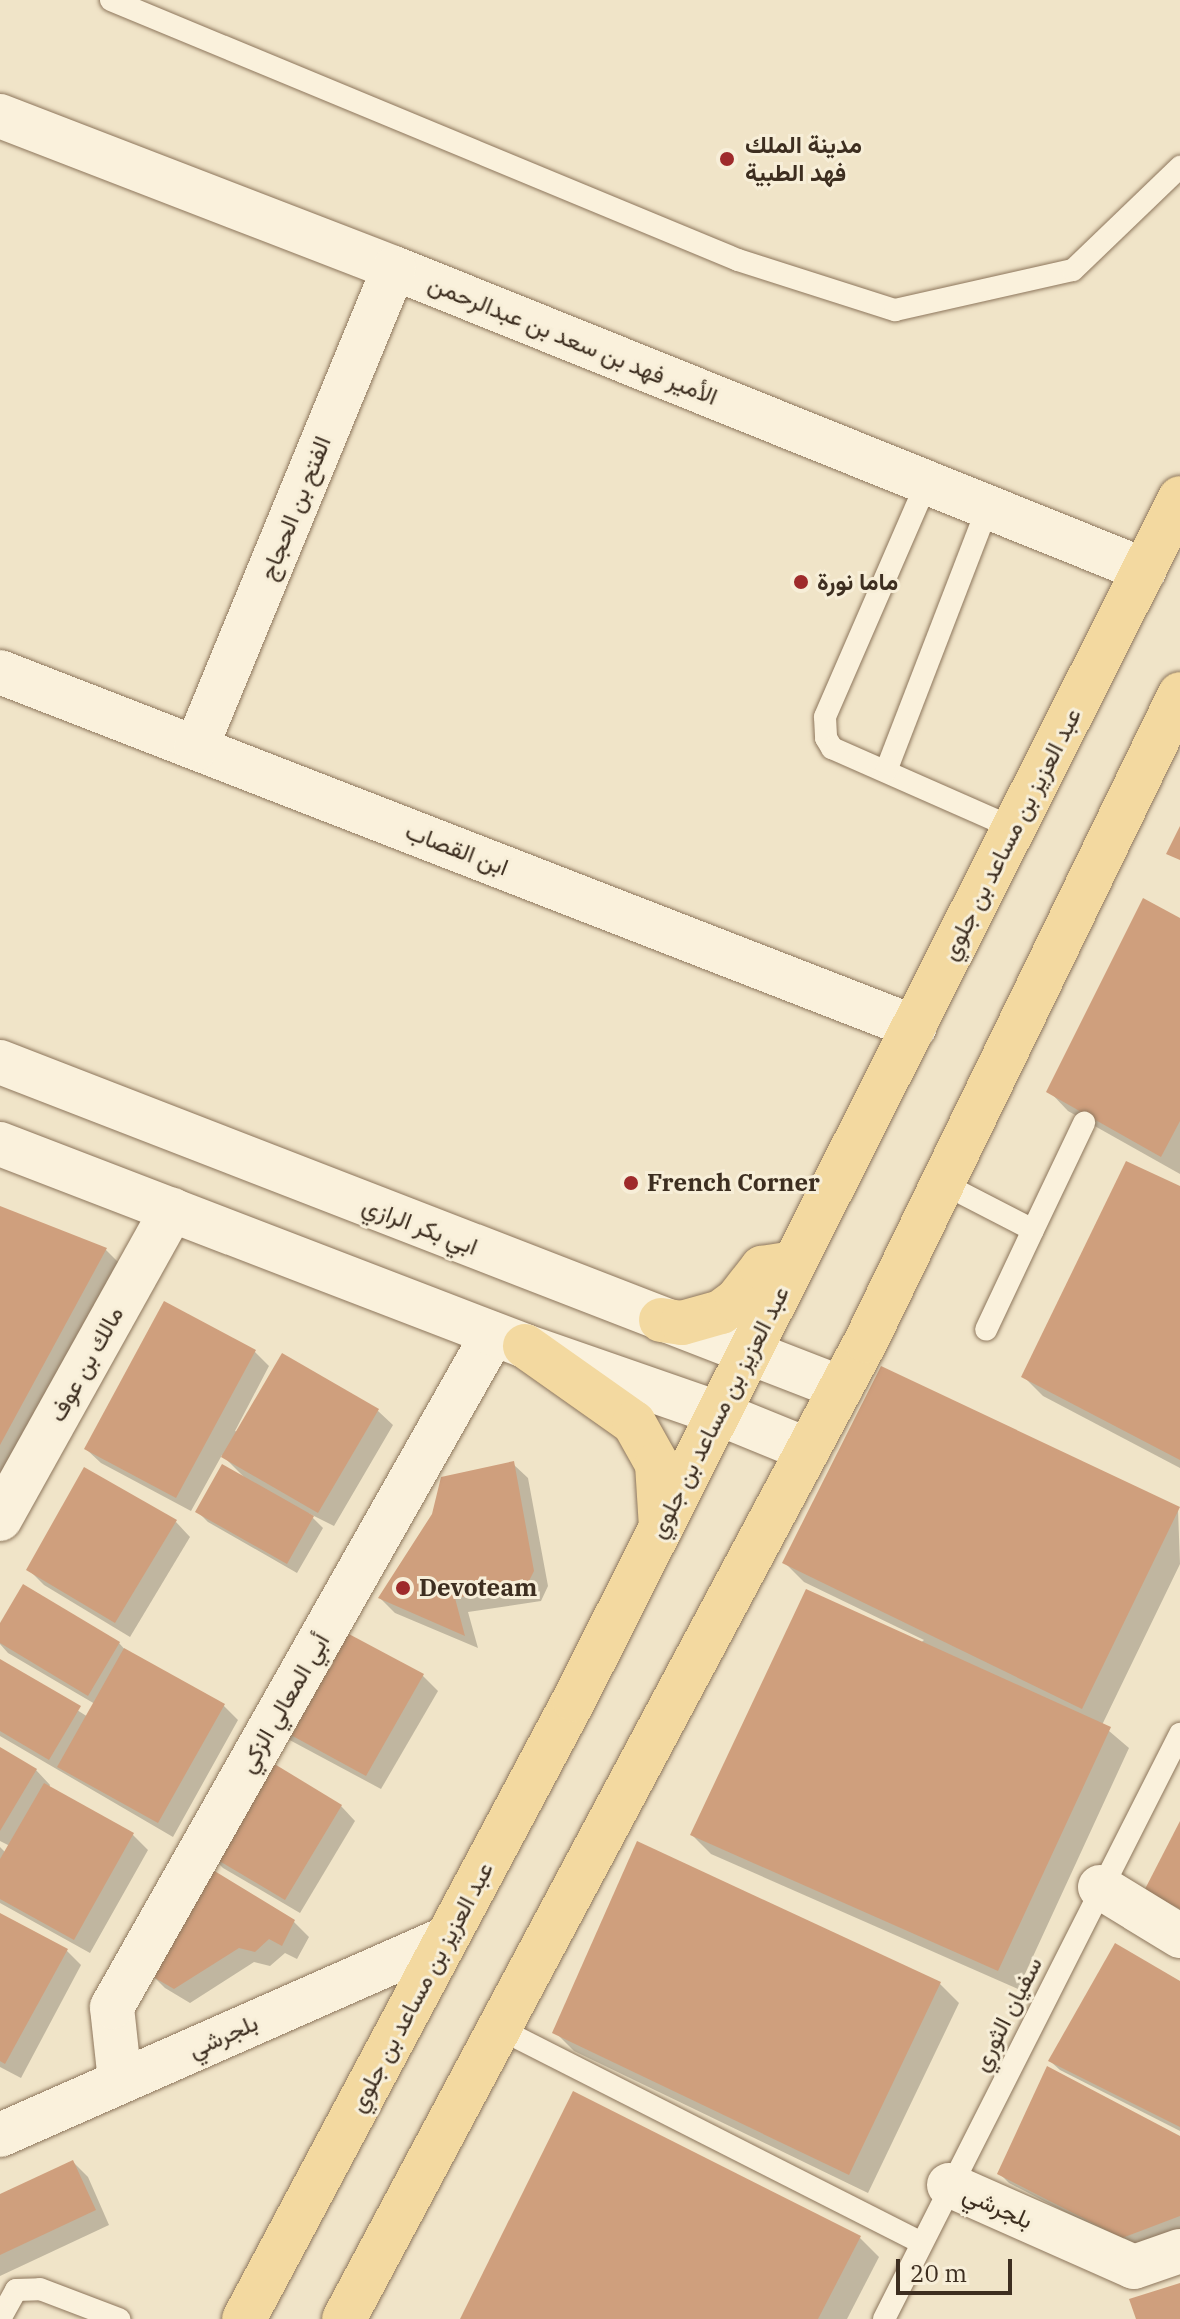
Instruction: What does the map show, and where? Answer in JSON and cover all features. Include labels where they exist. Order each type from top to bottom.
[{"type":"main road","name":"عبد العزيز بن مساعد بن جلوي","points":[[244,2319],[574,1700],[1180,498]]},
{"type":"main road","points":[[344,2319],[841,1388],[1180,694]]},
{"type":"main road","points":[[661,1320],[682,1323],[711,1316],[737,1300],[762,1268],[793,1263]]},
{"type":"main road","points":[[509,1340],[634,1423],[657,1464],[661,1528]]},
{"type":"street","name":"الأمير فهد بن سعد بن عبدالرحمن","points":[[0,116],[394,268],[1144,570]]},
{"type":"street","name":"الفتح بن الحجاج","points":[[196,748],[394,268]]},
{"type":"street","name":"ابن القصاب","points":[[0,672],[914,1027]]},
{"type":"street","name":"ابي بكر الرازي","points":[[0,1062],[841,1388]]},
{"type":"street","points":[[0,1144],[509,1340],[720,1414],[808,1450]]},
{"type":"street","name":"مالك بن عوف","points":[[0,1519],[172,1210]]},
{"type":"street","name":"أبي المعالي الزكي","points":[[120,2081],[112,2007],[509,1340]]},
{"type":"street","points":[[1100,1887],[1180,1936]]},
{"type":"street","name":"بلجرشي","points":[[0,2135],[447,1938]]},
{"type":"street","name":"بلجرشي","points":[[949,2185],[1134,2267],[1180,2251]]},
{"type":"lane","points":[[111,0],[738,260],[895,310],[1073,270],[1180,167]]},
{"type":"lane","points":[[927,482],[825,717],[826,738],[832,748],[1013,828]]},
{"type":"lane","points":[[886,771],[988,507]]},
{"type":"lane","points":[[986,1330],[1084,1123]]},
{"type":"lane","points":[[942,1183],[1033,1230]]},
{"type":"lane","name":"سفيان الثوري","points":[[884,2319],[949,2185],[1180,1734]]},
{"type":"lane","points":[[500,2029],[921,2243]]},
{"type":"lane","points":[[0,2319],[16,2290],[40,2289],[119,2319]]},
{"type":"building","points":[[1180,826],[1180,860],[1166,854]]},
{"type":"building","points":[[1143,898],[1180,918],[1180,1121],[1161,1157],[1046,1092]]},
{"type":"building","points":[[1126,1161],[1180,1186],[1180,1460],[1021,1377]]},
{"type":"building","points":[[0,1206],[107,1248],[0,1445]]},
{"type":"building","points":[[164,1301],[256,1350],[176,1498],[84,1449]]},
{"type":"building","points":[[282,1353],[379,1409],[318,1513],[221,1457]]},
{"type":"building","points":[[881,1366],[1180,1507],[1082,1709],[782,1563]]},
{"type":"building","points":[[514,1461],[534,1571],[526,1587],[455,1598],[465,1636],[378,1598],[432,1514],[441,1477]]},
{"type":"building","points":[[222,1464],[314,1516],[287,1564],[195,1512]]},
{"type":"building","points":[[84,1467],[177,1520],[115,1623],[26,1570]]},
{"type":"building","points":[[23,1584],[120,1642],[88,1696],[0,1643],[0,1623]]},
{"type":"building","points":[[806,1589],[1111,1727],[998,1971],[690,1835]]},
{"type":"building","points":[[332,1625],[424,1674],[366,1776],[267,1722]]},
{"type":"building","points":[[124,1648],[225,1704],[158,1823],[57,1767]]},
{"type":"building","points":[[0,1659],[81,1706],[49,1760],[0,1731]]},
{"type":"building","points":[[0,1747],[37,1769],[0,1831]]},
{"type":"building","points":[[263,1757],[342,1805],[285,1900],[206,1853]]},
{"type":"building","points":[[44,1783],[134,1833],[74,1940],[0,1899],[0,1859]]},
{"type":"building","points":[[1180,1821],[1180,1909],[1144,1891]]},
{"type":"building","points":[[637,1841],[941,1982],[849,2175],[552,2033]]},
{"type":"building","points":[[208,1867],[295,1920],[282,1946],[269,1939],[255,1952],[239,1948],[174,1989],[148,1974]]},
{"type":"building","points":[[0,1913],[68,1949],[5,2064],[0,2061]]},
{"type":"building","points":[[1115,1943],[1180,1981],[1180,2127],[1048,2061]]},
{"type":"building","points":[[1047,2066],[1180,2136],[1180,2216],[1122,2238],[997,2174]]},
{"type":"building","points":[[573,2091],[861,2236],[818,2319],[460,2319]]},
{"type":"building","points":[[73,2160],[96,2210],[0,2255],[0,2194]]},
{"type":"building","points":[[1180,2283],[1180,2319],[1136,2319],[1129,2299]]},
{"type":"place","name":"مدينة الملك فهد الطبية","points":[[727,159]]},
{"type":"place","name":"ماما نورة","points":[[801,582]]},
{"type":"place","name":"French Corner","points":[[631,1183]]},
{"type":"place","name":"Devoteam","points":[[403,1588]]}]
